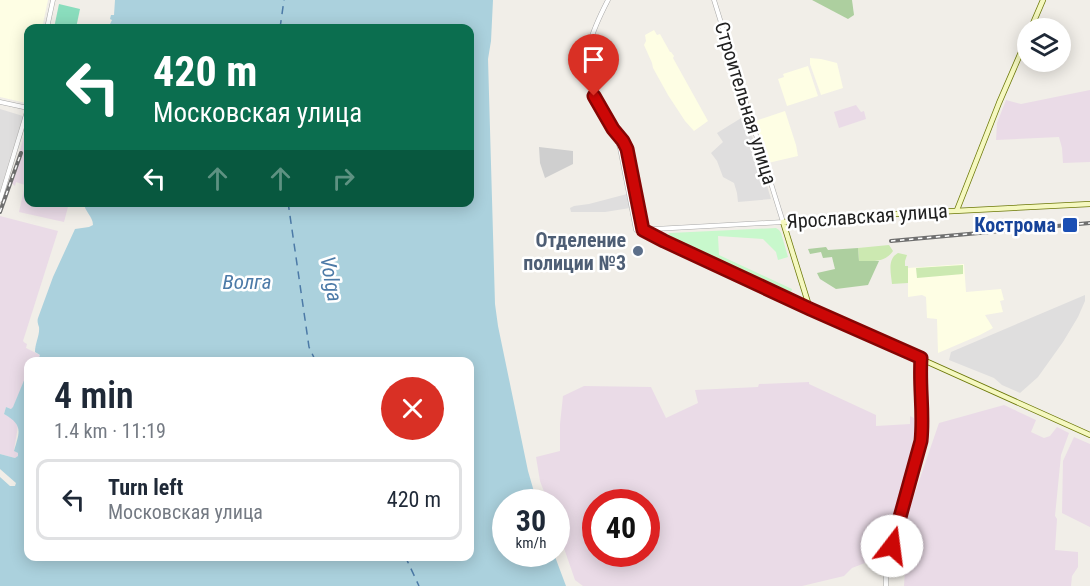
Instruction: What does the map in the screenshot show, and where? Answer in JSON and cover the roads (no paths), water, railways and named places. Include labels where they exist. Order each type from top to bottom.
[{"type":"main road","points":[[1035,18],[1043,0]]},
{"type":"main road","points":[[957,210],[1017,61]]},
{"type":"main road","name":"Ярославская улица","points":[[783,222],[1090,204]]},
{"type":"main road","name":"Строительная улица","points":[[783,222],[810,309]]},
{"type":"main road","points":[[810,309],[1090,435]]},
{"type":"street","points":[[48,24],[53,0]]},
{"type":"street","points":[[608,0],[590,39],[588,74],[592,91],[628,151],[643,230],[810,309]]},
{"type":"street","name":"Строительная улица","points":[[714,0],[783,222]]},
{"type":"street","points":[[0,102],[24,107]]},
{"type":"street","points":[[0,200],[24,121]]},
{"type":"street","name":"Ярославская улица","points":[[613,129],[620,148],[636,230],[783,222]]},
{"type":"street","points":[[664,241],[663,232],[668,228]]},
{"type":"street","points":[[886,586],[886,569],[921,441],[923,425],[921,358]]},
{"type":"water","name":"Волга","points":[[115,0],[493,0],[488,59],[495,304],[533,489],[492,489],[492,567],[559,567],[566,586],[0,586],[0,477],[10,486],[15,486],[16,483],[0,469],[0,454],[15,458],[18,456],[18,453],[14,451],[18,433],[17,425],[4,414],[6,407],[11,409],[13,407],[24,380],[24,561],[474,561],[474,357],[39,357],[40,355],[35,352],[39,330],[38,319],[53,277],[75,229],[93,225],[85,207],[474,207],[474,24],[110,24],[111,15],[114,15]]},
{"type":"railway","points":[[0,212],[21,153]]},
{"type":"railway","points":[[891,241],[1090,223]]},
{"type":"place","name":"Кострома","points":[[1070,225]]},
{"type":"place","name":"Отделение полиции №3","points":[[638,251]]},
{"type":"water label","name":"Volga","points":[[331,279]]}]
